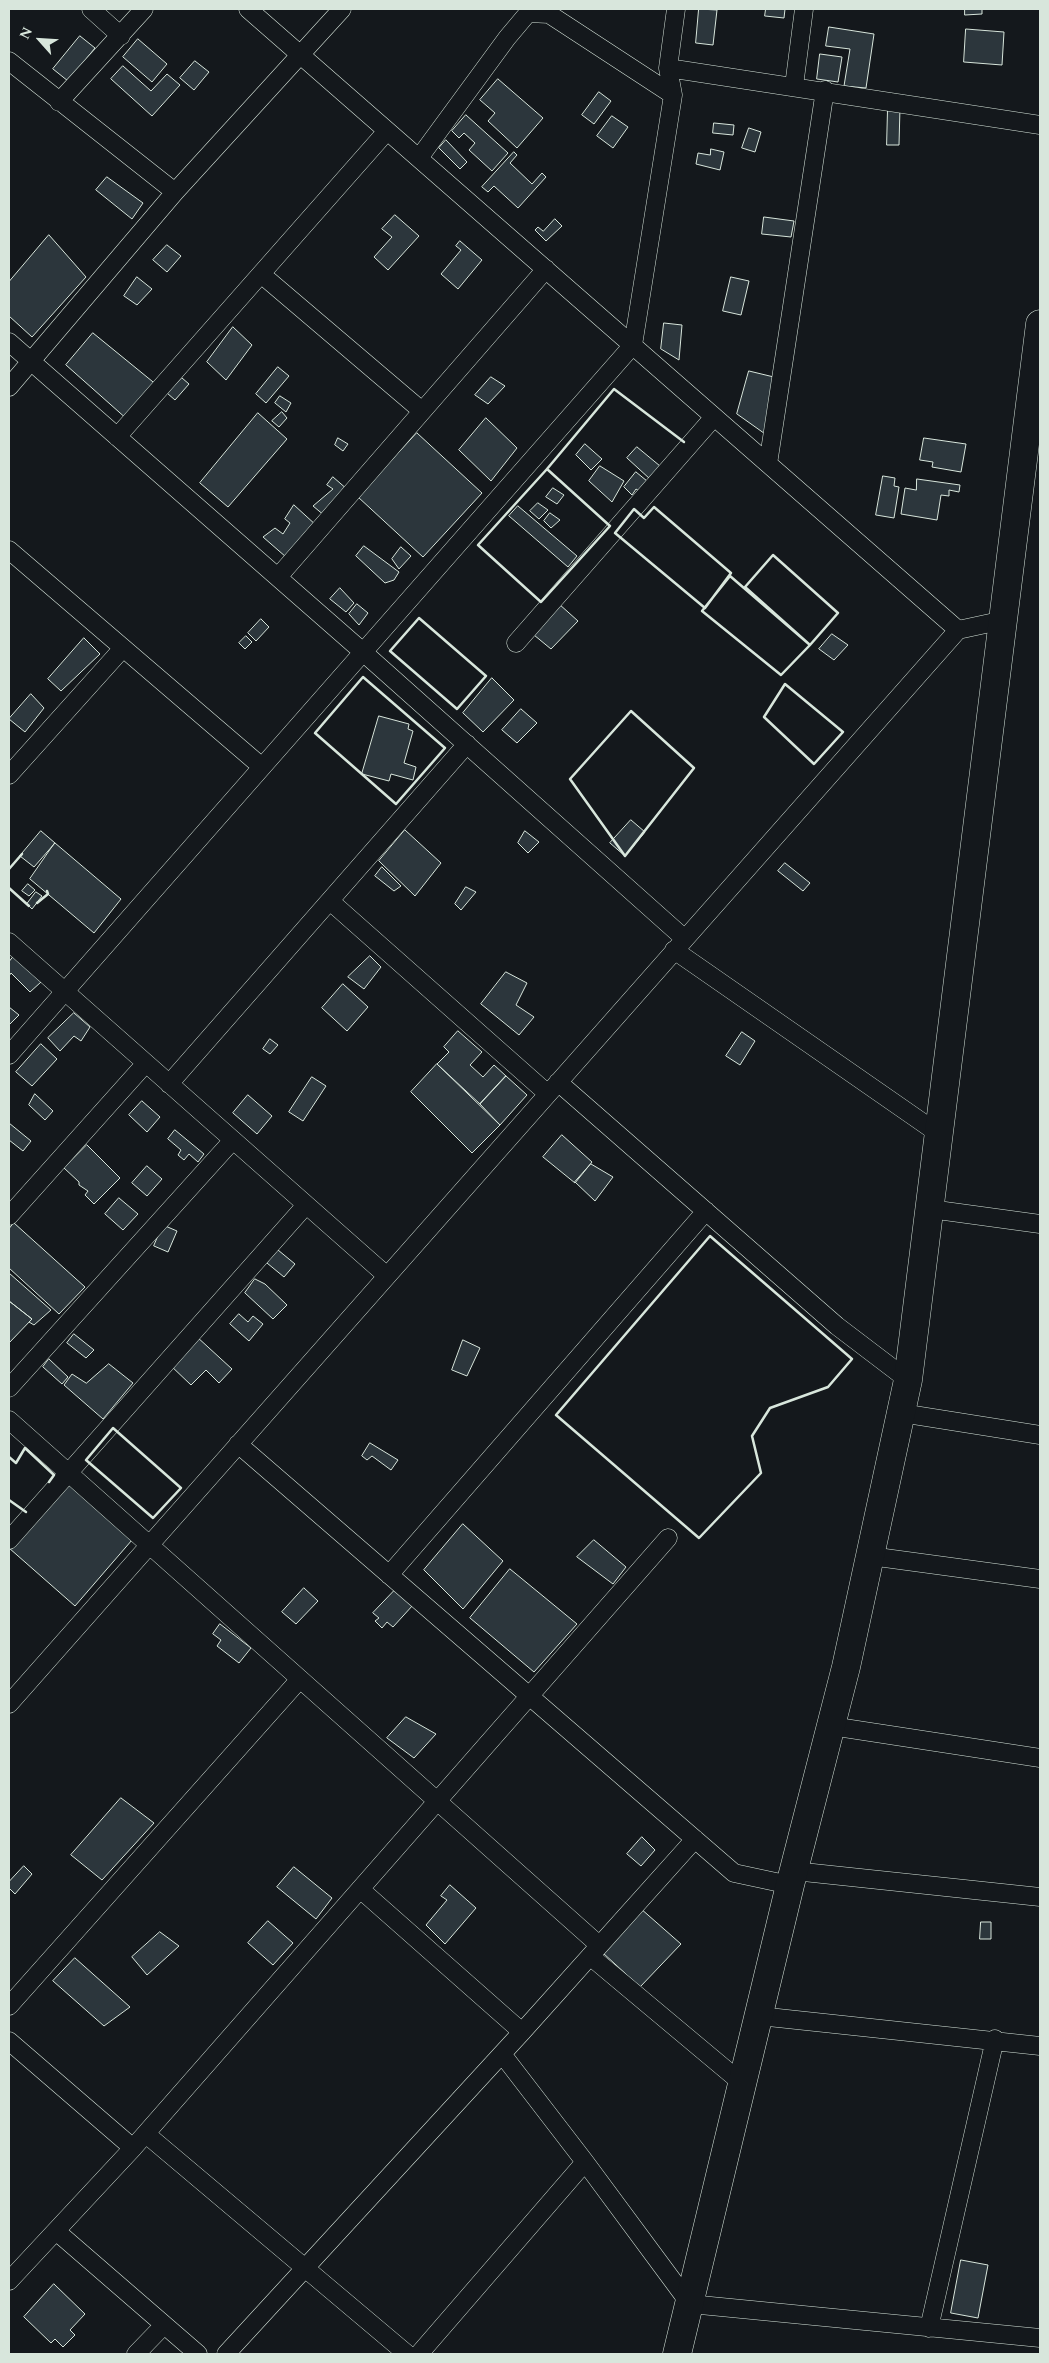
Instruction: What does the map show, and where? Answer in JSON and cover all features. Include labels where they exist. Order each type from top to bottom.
[{"type":"main road","points":[[677,2354],[792,1878],[831,1726],[908,1380],[1040,324]]},
{"type":"street","points":[[91,9],[121,36]]},
{"type":"street","points":[[59,102],[144,9]]},
{"type":"street","points":[[248,9],[958,630]]},
{"type":"street","points":[[9,387],[175,192],[342,9]]},
{"type":"street","points":[[9,1055],[633,345],[673,95],[668,68],[676,9]]},
{"type":"street","points":[[794,86],[804,9]]},
{"type":"street","points":[[419,158],[507,38],[528,13],[549,14],[673,95]]},
{"type":"street","points":[[9,61],[175,192]]},
{"type":"street","points":[[668,68],[825,90],[1040,124]]},
{"type":"street","points":[[768,464],[825,90]]},
{"type":"street","points":[[117,437],[387,131]]},
{"type":"street","points":[[278,577],[546,269]]},
{"type":"street","points":[[261,274],[422,411]]},
{"type":"street","points":[[9,342],[467,744],[679,945],[939,1134]]},
{"type":"street","points":[[516,643],[714,417]]},
{"type":"street","points":[[9,550],[262,767]]},
{"type":"street","points":[[9,1704],[958,630],[1004,620]]},
{"type":"street","points":[[9,775],[123,648]]},
{"type":"street","points":[[169,1084],[467,744]]},
{"type":"street","points":[[330,901],[553,1088],[706,1211],[837,1326],[908,1380]]},
{"type":"street","points":[[9,942],[387,1276]]},
{"type":"street","points":[[9,1216],[146,1063]]},
{"type":"street","points":[[9,1388],[233,1140]]},
{"type":"street","points":[[9,1540],[306,1205]]},
{"type":"street","points":[[930,1208],[1040,1224]]},
{"type":"street","points":[[390,1575],[706,1211]]},
{"type":"street","points":[[901,1413],[1040,1435]]},
{"type":"street","points":[[9,1420],[437,1801],[595,1951],[743,2084]]},
{"type":"street","points":[[238,1444],[734,1873],[1040,1897]]},
{"type":"street","points":[[9,2281],[146,2134],[668,1538]]},
{"type":"street","points":[[870,1556],[1040,1580]]},
{"type":"street","points":[[9,2006],[300,1679]]},
{"type":"street","points":[[831,1726],[1040,1758]]},
{"type":"street","points":[[226,2354],[502,2054],[695,1839]]},
{"type":"street","points":[[360,1889],[522,2032]]},
{"type":"street","points":[[759,2016],[995,2039],[1040,2046]]},
{"type":"street","points":[[929,2328],[995,2039]]},
{"type":"street","points":[[9,2041],[133,2148]]},
{"type":"street","points":[[502,2054],[690,2304],[1040,2338]]},
{"type":"street","points":[[146,2134],[407,2354]]},
{"type":"street","points":[[419,2354],[585,2162]]},
{"type":"street","points":[[56,2231],[198,2354]]},
{"type":"street","points":[[136,2354],[164,2324]]},
{"type":"building","points":[[699,9],[717,10],[713,45],[696,43]]},
{"type":"building","points":[[766,9],[785,9],[784,18],[765,16]]},
{"type":"building","points":[[965,9],[982,9],[982,14],[965,15]]},
{"type":"building","points":[[829,27],[874,34],[866,88],[844,86],[850,49],[826,46]]},
{"type":"building","points":[[966,29],[1004,32],[1002,65],[964,62]]},
{"type":"building","points":[[80,36],[95,48],[68,81],[53,69]]},
{"type":"building","points":[[138,39],[167,64],[152,82],[123,57]]},
{"type":"building","points":[[820,54],[842,57],[838,82],[817,79]]},
{"type":"building","points":[[195,61],[209,72],[194,90],[180,78]]},
{"type":"building","points":[[123,66],[151,91],[167,74],[180,85],[152,116],[111,79]]},
{"type":"building","points":[[498,79],[543,118],[517,148],[488,121],[495,113],[480,100]]},
{"type":"building","points":[[599,92],[611,101],[594,124],[582,115]]},
{"type":"building","points":[[888,107],[900,107],[899,145],[887,145]]},
{"type":"building","points":[[466,115],[508,153],[492,171],[469,150],[475,143],[464,133],[459,138],[452,131]]},
{"type":"building","points":[[612,116],[628,127],[613,148],[597,136]]},
{"type":"building","points":[[714,123],[734,125],[733,135],[713,133]]},
{"type":"building","points":[[749,128],[761,132],[755,152],[742,148]]},
{"type":"building","points":[[446,140],[467,162],[460,169],[439,148]]},
{"type":"building","points":[[711,149],[724,152],[720,170],[696,164],[698,153],[710,155]]},
{"type":"building","points":[[514,152],[517,155],[510,163],[532,184],[542,173],[546,177],[518,208],[494,186],[488,192],[482,187]]},
{"type":"building","points":[[107,177],[143,203],[132,219],[96,190]]},
{"type":"building","points":[[395,215],[419,236],[388,270],[374,257],[392,237],[382,229]]},
{"type":"building","points":[[764,217],[794,221],[791,237],[762,234]]},
{"type":"building","points":[[555,219],[562,226],[546,241],[535,230],[538,227],[543,231]]},
{"type":"building","points":[[49,235],[86,277],[32,337],[9,316],[9,282]]},
{"type":"building","points":[[460,241],[482,260],[458,289],[441,274],[461,250],[456,246]]},
{"type":"building","points":[[167,245],[181,256],[167,272],[153,260]]},
{"type":"building","points":[[137,277],[152,289],[137,305],[124,296]]},
{"type":"building","points":[[731,277],[749,281],[741,315],[723,311]]},
{"type":"building","points":[[664,323],[682,325],[679,360],[661,349]]},
{"type":"building","points":[[233,327],[252,345],[226,380],[207,362]]},
{"type":"building","points":[[93,333],[158,386],[128,420],[66,365]]},
{"type":"building","points":[[278,367],[289,376],[266,403],[256,394]]},
{"type":"building","points":[[749,371],[778,378],[768,436],[737,414]]},
{"type":"building","points":[[491,377],[505,386],[488,404],[475,395]]},
{"type":"building","points":[[182,378],[189,384],[175,400],[167,393]]},
{"type":"building","points":[[280,396],[291,403],[286,412],[275,403]]},
{"type":"building","points":[[282,412],[287,418],[279,427],[272,421]]},
{"type":"building","points":[[258,413],[287,439],[228,507],[200,483]]},
{"type":"building","points":[[486,418],[517,448],[491,481],[459,450]]},
{"type":"building","points":[[417,433],[482,493],[423,557],[358,497]]},
{"type":"building","points":[[338,438],[348,444],[343,451],[335,445]]},
{"type":"building","points":[[924,438],[966,444],[961,472],[932,467],[933,462],[920,460]]},
{"type":"building","points":[[585,444],[602,459],[591,470],[576,455]]},
{"type":"building","points":[[637,447],[660,466],[650,479],[627,458]]},
{"type":"building","points":[[600,466],[624,481],[612,502],[589,481]]},
{"type":"building","points":[[636,472],[647,481],[639,491],[636,489],[632,495],[624,487]]},
{"type":"building","points":[[883,476],[895,478],[894,486],[899,487],[894,518],[876,515]]},
{"type":"building","points":[[333,477],[348,490],[325,516],[313,506],[333,489],[327,485]]},
{"type":"building","points":[[917,479],[960,485],[959,492],[949,490],[949,496],[941,495],[937,520],[901,514],[905,488],[916,490]]},
{"type":"building","points":[[553,488],[564,495],[557,504],[546,497]]},
{"type":"building","points":[[538,503],[548,510],[539,519],[530,511]]},
{"type":"building","points":[[294,505],[317,526],[286,557],[263,537],[275,528],[283,534],[290,523],[285,519]]},
{"type":"building","points":[[518,506],[577,556],[568,567],[509,516]]},
{"type":"building","points":[[550,513],[560,520],[551,528],[544,521]]},
{"type":"building","points":[[364,546],[399,572],[394,580],[385,583],[356,556]]},
{"type":"building","points":[[401,547],[411,556],[399,569],[392,559]]},
{"type":"building","points":[[340,588],[354,603],[346,612],[330,599]]},
{"type":"building","points":[[357,604],[368,613],[359,625],[349,614]]},
{"type":"building","points":[[559,604],[578,621],[551,649],[534,635]]},
{"type":"building","points":[[261,619],[269,627],[256,641],[248,633]]},
{"type":"building","points":[[832,634],[848,645],[834,660],[819,649]]},
{"type":"building","points":[[246,636],[252,642],[245,649],[239,643]]},
{"type":"building","points":[[84,638],[100,654],[61,691],[48,679]]},
{"type":"building","points":[[492,678],[514,700],[483,732],[463,713]]},
{"type":"building","points":[[31,694],[44,708],[25,732],[9,719]]},
{"type":"building","points":[[521,709],[537,723],[517,743],[502,730]]},
{"type":"building","points":[[379,716],[409,724],[408,729],[413,731],[404,763],[416,767],[413,780],[391,774],[389,781],[362,774]]},
{"type":"building","points":[[631,820],[645,832],[625,856],[610,843]]},
{"type":"building","points":[[405,830],[441,863],[415,896],[379,861]]},
{"type":"building","points":[[41,831],[55,843],[34,867],[20,856]]},
{"type":"building","points":[[525,831],[539,842],[528,853],[518,843]]},
{"type":"building","points":[[55,843],[121,899],[94,933],[30,879]]},
{"type":"building","points":[[785,863],[810,883],[803,891],[778,871]]},
{"type":"building","points":[[382,867],[401,886],[394,891],[375,876]]},
{"type":"building","points":[[28,884],[35,890],[29,896],[22,891]]},
{"type":"building","points":[[466,887],[476,892],[461,910],[455,904]]},
{"type":"building","points":[[36,892],[42,896],[32,909],[27,904]]},
{"type":"building","points":[[14,956],[41,982],[30,992],[11,973],[9,976],[9,962]]},
{"type":"building","points":[[370,956],[381,967],[364,989],[348,977]]},
{"type":"building","points":[[506,972],[527,983],[516,1005],[534,1017],[519,1035],[481,1004]]},
{"type":"building","points":[[343,984],[368,1007],[347,1031],[322,1008]]},
{"type":"building","points":[[9,1007],[19,1015],[9,1025]]},
{"type":"building","points":[[74,1013],[90,1027],[81,1041],[74,1036],[60,1051],[48,1038]]},
{"type":"building","points":[[458,1031],[482,1052],[470,1065],[483,1077],[494,1065],[506,1076],[480,1104],[437,1064],[449,1052],[444,1047]]},
{"type":"building","points":[[742,1032],[755,1041],[740,1065],[726,1056]]},
{"type":"building","points":[[270,1039],[278,1045],[270,1054],[263,1049]]},
{"type":"building","points":[[41,1044],[57,1059],[32,1086],[16,1072]]},
{"type":"building","points":[[437,1064],[500,1125],[472,1153],[411,1092]]},
{"type":"building","points":[[506,1076],[527,1095],[500,1125],[480,1104]]},
{"type":"building","points":[[312,1077],[326,1086],[303,1121],[289,1112]]},
{"type":"building","points":[[35,1094],[53,1111],[45,1120],[29,1105]]},
{"type":"building","points":[[248,1095],[272,1116],[257,1134],[233,1113]]},
{"type":"building","points":[[142,1101],[160,1117],[147,1132],[129,1115]]},
{"type":"building","points":[[9,1123],[31,1141],[23,1151],[9,1140]]},
{"type":"building","points":[[175,1130],[204,1154],[198,1162],[189,1154],[184,1160],[178,1155],[181,1150],[168,1139]]},
{"type":"building","points":[[562,1135],[592,1162],[575,1183],[543,1157]]},
{"type":"building","points":[[87,1145],[120,1178],[94,1204],[85,1195],[88,1191],[79,1185],[79,1182],[64,1168]]},
{"type":"building","points":[[591,1164],[613,1177],[595,1201],[575,1182]]},
{"type":"building","points":[[147,1166],[162,1179],[147,1196],[132,1183]]},
{"type":"building","points":[[119,1198],[138,1214],[123,1230],[105,1214]]},
{"type":"building","points":[[14,1223],[85,1287],[59,1314],[9,1268],[9,1229]]},
{"type":"building","points":[[163,1225],[177,1231],[168,1252],[154,1246]]},
{"type":"building","points":[[278,1250],[295,1264],[284,1277],[267,1263]]},
{"type":"building","points":[[9,1273],[51,1310],[34,1325],[29,1322],[32,1319],[9,1301]]},
{"type":"building","points":[[255,1279],[265,1284],[287,1305],[273,1319],[245,1293]]},
{"type":"building","points":[[9,1301],[32,1319],[9,1343]]},
{"type":"building","points":[[239,1314],[248,1322],[253,1316],[263,1324],[249,1341],[230,1324]]},
{"type":"building","points":[[74,1334],[94,1350],[86,1358],[67,1343]]},
{"type":"building","points":[[196,1336],[232,1369],[219,1383],[206,1370],[191,1385],[169,1364]]},
{"type":"building","points":[[463,1340],[480,1348],[467,1376],[452,1370]]},
{"type":"building","points":[[49,1359],[68,1377],[62,1384],[43,1367]]},
{"type":"building","points":[[109,1364],[133,1383],[103,1419],[64,1385],[72,1374],[86,1383]]},
{"type":"building","points":[[370,1443],[398,1460],[391,1470],[372,1456],[367,1460],[362,1456]]},
{"type":"building","points":[[66,1481],[132,1540],[75,1606],[9,1548]]},
{"type":"building","points":[[463,1524],[503,1561],[463,1609],[424,1570]]},
{"type":"building","points":[[594,1540],[626,1567],[613,1584],[577,1557]]},
{"type":"building","points":[[510,1569],[577,1624],[534,1672],[470,1618]]},
{"type":"building","points":[[304,1588],[318,1601],[296,1624],[282,1612]]},
{"type":"building","points":[[396,1589],[413,1605],[393,1627],[387,1622],[382,1628],[375,1621],[379,1618],[373,1613]]},
{"type":"building","points":[[220,1624],[251,1648],[239,1663],[217,1646],[221,1640],[213,1634]]},
{"type":"building","points":[[406,1717],[436,1734],[414,1758],[387,1738]]},
{"type":"building","points":[[121,1798],[154,1823],[102,1880],[71,1855]]},
{"type":"building","points":[[642,1837],[655,1850],[641,1866],[627,1854]]},
{"type":"building","points":[[24,1866],[32,1874],[15,1894],[9,1888],[9,1882]]},
{"type":"building","points":[[294,1867],[332,1898],[316,1919],[277,1887]]},
{"type":"building","points":[[450,1885],[476,1908],[445,1944],[426,1925],[447,1900],[441,1896]]},
{"type":"building","points":[[640,1908],[681,1944],[640,1987],[603,1953]]},
{"type":"building","points":[[268,1921],[293,1943],[273,1965],[248,1943]]},
{"type":"building","points":[[981,1922],[991,1922],[991,1939],[980,1939]]},
{"type":"building","points":[[160,1932],[179,1946],[147,1975],[132,1957]]},
{"type":"building","points":[[75,1958],[130,2007],[104,2026],[53,1981]]},
{"type":"building","points":[[961,2260],[988,2265],[978,2318],[951,2313]]},
{"type":"building","points":[[54,2284],[85,2314],[70,2330],[75,2335],[63,2347],[55,2339],[51,2343],[24,2317]]},
{"type":"wall","points":[[547,469],[614,389],[684,442]]},
{"type":"wall","points":[[547,469],[610,526],[541,602],[478,545],[547,469]]},
{"type":"wall","points":[[654,507],[731,573],[705,608],[615,533],[634,509],[644,518],[654,507]]},
{"type":"wall","points":[[773,555],[838,613],[810,645],[745,587],[773,555]]},
{"type":"wall","points":[[730,576],[810,645],[781,675],[702,611],[730,576]]},
{"type":"wall","points":[[419,618],[486,676],[457,709],[390,651],[419,618]]},
{"type":"wall","points":[[363,677],[445,748],[396,804],[315,733],[363,677]]},
{"type":"wall","points":[[785,684],[843,732],[814,764],[764,717],[785,684]]},
{"type":"wall","points":[[631,711],[694,768],[625,856],[570,779],[631,711]]},
{"type":"wall","points":[[9,869],[22,854]]},
{"type":"wall","points":[[9,888],[29,906]]},
{"type":"wall","points":[[37,903],[48,894],[47,891]]},
{"type":"wall","points":[[710,1236],[852,1359],[828,1387],[770,1408],[752,1436],[761,1473],[699,1538],[556,1415],[710,1236]]},
{"type":"wall","points":[[113,1428],[181,1488],[153,1518],[86,1460],[113,1428]]},
{"type":"wall","points":[[9,1457],[16,1463],[25,1448],[54,1475],[49,1482]]},
{"type":"wall","points":[[9,1500],[26,1512]]}]
